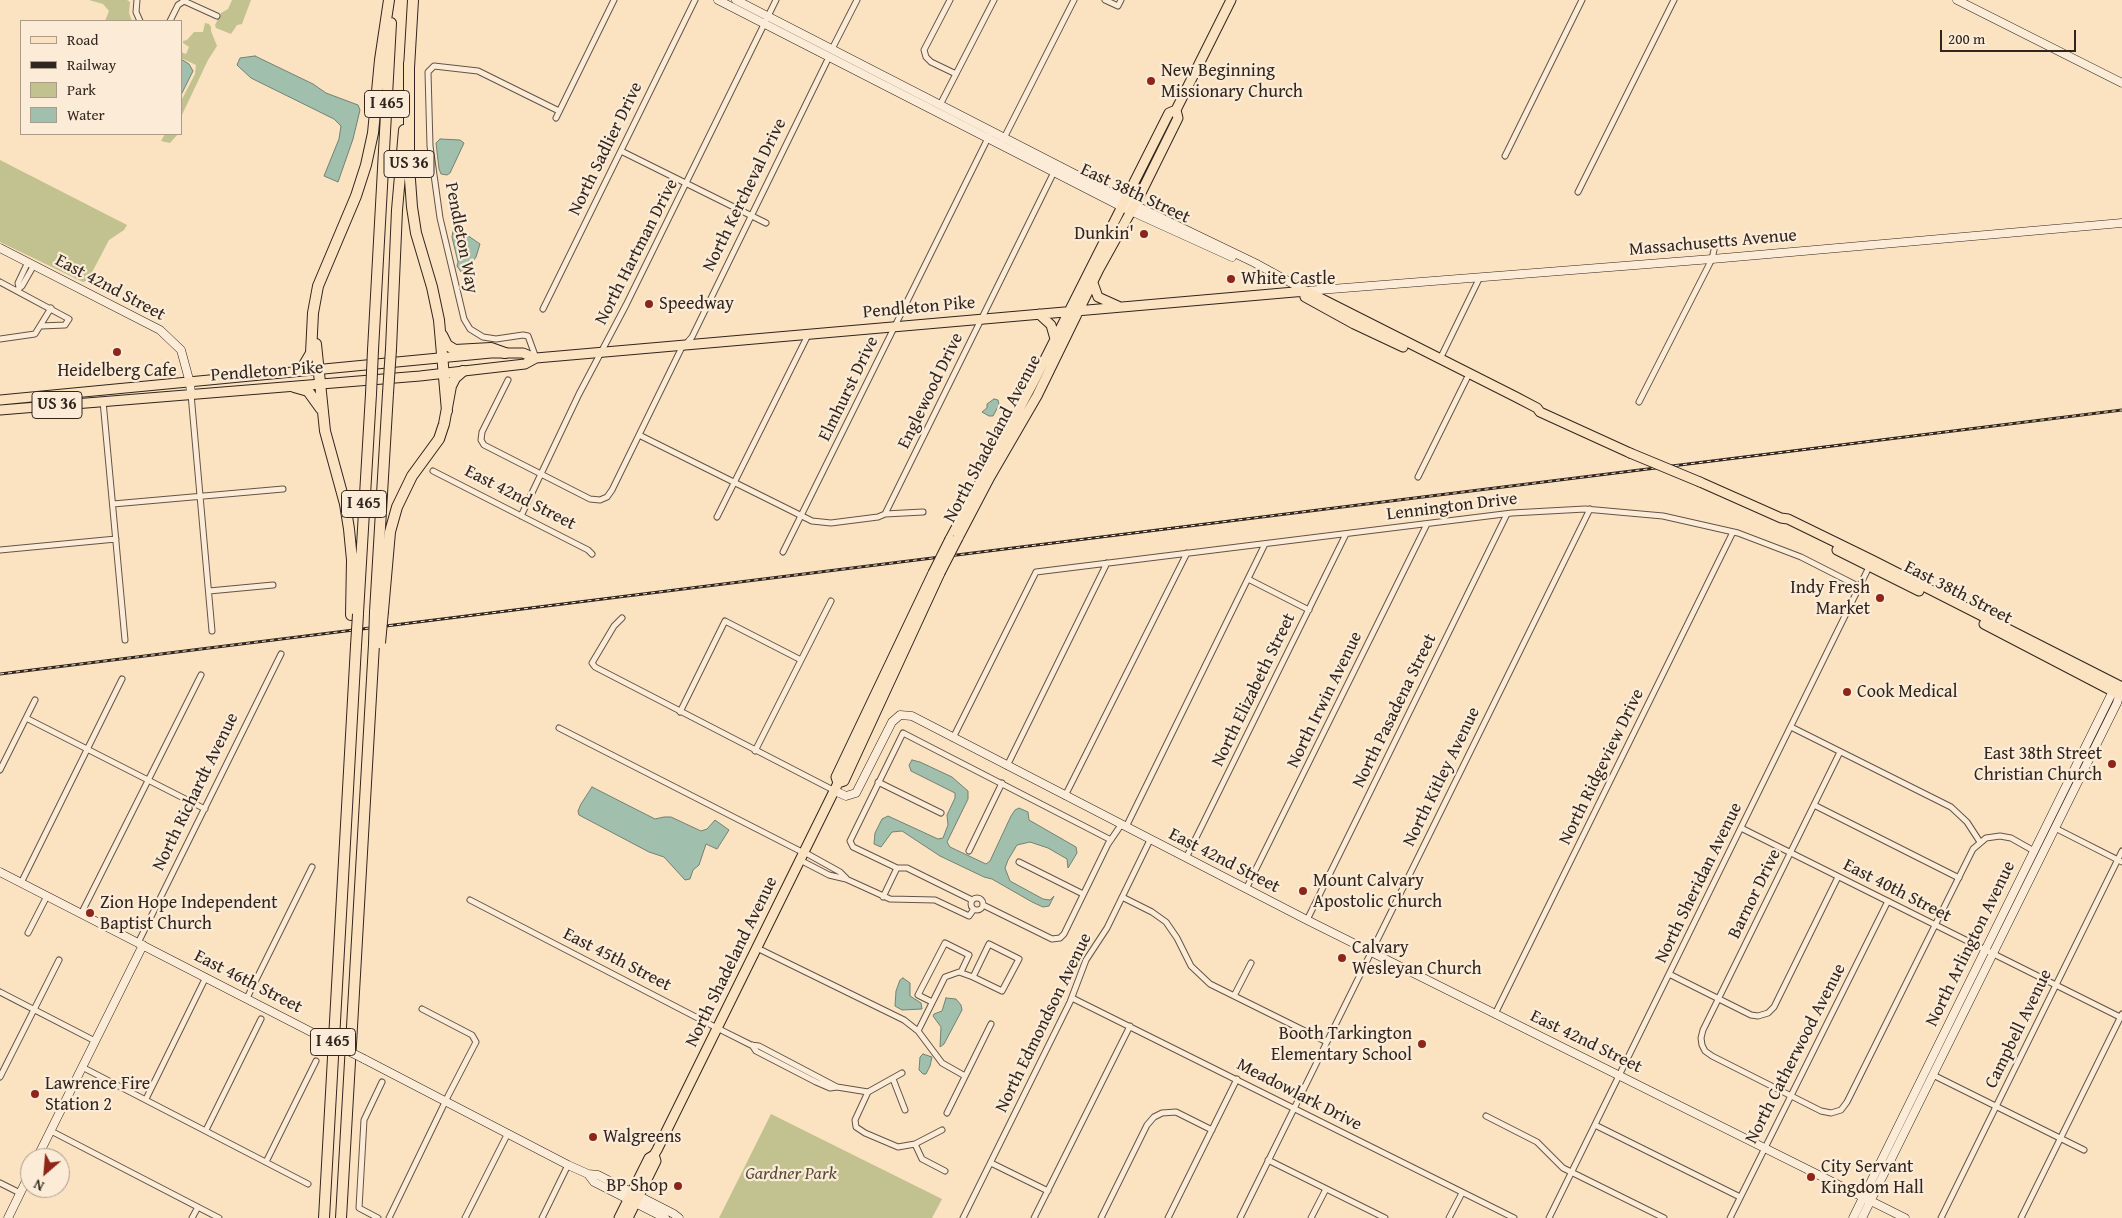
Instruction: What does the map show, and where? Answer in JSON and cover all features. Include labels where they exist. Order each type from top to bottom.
[{"type":"highway","name":"US 36","points":[[296,371],[304,365],[311,353],[313,306],[320,279],[356,196],[368,157],[391,0]]},
{"type":"highway","name":"I 465","points":[[324,1218],[352,715],[353,646],[373,350],[391,0]]},
{"type":"highway","name":"I 465","points":[[341,1218],[373,679],[379,611],[397,210],[409,64],[412,0]]},
{"type":"highway","name":"US 36","points":[[409,64],[412,207],[416,233],[432,287],[439,328],[443,373]]},
{"type":"highway","points":[[313,328],[327,441],[342,494],[349,529],[355,615]]},
{"type":"highway","points":[[439,328],[444,341],[455,350],[492,348],[505,353]]},
{"type":"highway","points":[[379,611],[394,516],[408,484],[439,438],[452,386],[455,378],[463,371]]},
{"type":"highway","points":[[443,373],[447,411]]},
{"type":"highway","points":[[294,387],[308,391],[322,410]]},
{"type":"main road","name":"East 38th Street","points":[[718,0],[766,20],[1128,205]]},
{"type":"main road","name":"East 38th Street","points":[[736,0],[766,20]]},
{"type":"main road","name":"North Shadeland Avenue","points":[[628,1218],[649,1157],[654,1155],[836,788],[844,781],[861,747],[936,573],[1069,312],[1178,118],[1176,110],[1231,0]]},
{"type":"main road","points":[[1957,0],[2122,83]]},
{"type":"main road","name":"East 38th Street","points":[[831,53],[940,105],[990,135]]},
{"type":"main road","name":"East 38th Street","points":[[1003,141],[1054,172],[1255,263],[1354,324],[1536,412],[1540,412],[1781,518],[1788,519],[2120,690]]},
{"type":"main road","name":"North Shadeland Avenue","points":[[954,538],[1037,396],[1093,283],[1128,205]]},
{"type":"main road","name":"Massachusetts Avenue","points":[[1301,291],[1712,259],[2122,223]]},
{"type":"main road","name":"East 42nd Street","points":[[0,248],[160,330],[181,350],[191,394]]},
{"type":"main road","points":[[1093,283],[1098,297],[1121,307]]},
{"type":"main road","name":"East 38th Street","points":[[1301,291],[1537,408],[1540,412]]},
{"type":"main road","name":"Pendleton Pike","points":[[0,410],[294,387],[525,364],[535,358],[1301,291]]},
{"type":"main road","points":[[1040,314],[1051,325],[1056,339]]},
{"type":"main road","name":"Pendleton Pike","points":[[0,400],[190,383],[319,368],[505,353],[523,353],[535,358]]},
{"type":"main road","name":"North Arlington Avenue","points":[[1853,1218],[1867,1198],[1933,1075],[2055,828],[2120,690]]},
{"type":"main road","name":"North Arlington Avenue","points":[[1862,1218],[1867,1198],[1985,950],[2034,851],[2120,690]]},
{"type":"main road","name":"East 42nd Street","points":[[836,788],[846,796],[856,793],[892,722],[900,715],[912,716],[1307,920],[1905,1218]]},
{"type":"main road","name":"East 46th Street","points":[[0,872],[568,1165],[588,1174],[598,1175],[665,1218]]},
{"type":"main road","name":"North Richardt Avenue","points":[[42,1148],[140,944]]},
{"type":"main road","points":[[8,1218],[20,1193]]},
{"type":"main road","name":"North Shadeland Avenue","points":[[619,1218],[634,1197]]},
{"type":"main road","name":"East 46th Street","points":[[634,1197],[674,1214],[679,1218]]},
{"type":"street","points":[[137,0],[136,12],[140,20]]},
{"type":"street","points":[[556,118],[614,0]]},
{"type":"street","name":"North Sadlier Drive","points":[[543,310],[695,0]]},
{"type":"street","name":"North Hartman Drive","points":[[521,516],[540,474],[776,0]]},
{"type":"street","name":"North Kercheval Drive","points":[[639,435],[668,373],[684,345],[692,337],[857,0]]},
{"type":"street","points":[[950,0],[924,50],[926,57],[931,62],[956,74]]},
{"type":"street","points":[[940,105],[994,0]]},
{"type":"street","points":[[1003,141],[1074,0]]},
{"type":"street","points":[[1105,0],[1118,6],[1121,0]]},
{"type":"street","points":[[1504,156],[1582,0]]},
{"type":"street","points":[[1578,192],[1674,0]]},
{"type":"street","points":[[171,20],[179,4],[184,1],[217,16]]},
{"type":"street","name":"Pendleton Way","points":[[535,358],[530,338],[527,336],[496,339],[483,337],[470,328],[464,320],[440,218],[431,149],[428,75],[432,67],[478,71],[559,111]]},
{"type":"street","name":"Elmhurst Drive","points":[[783,552],[990,135]]},
{"type":"street","points":[[621,150],[766,223]]},
{"type":"street","name":"Englewood Drive","points":[[885,514],[1054,172]]},
{"type":"street","points":[[1639,402],[1712,259],[1714,250]]},
{"type":"street","name":"East 42nd Street","points":[[18,288],[22,286],[31,263]]},
{"type":"street","points":[[1440,359],[1480,276]]},
{"type":"street","points":[[0,282],[18,288],[69,320],[64,325],[41,326]]},
{"type":"street","points":[[0,339],[35,334],[50,308]]},
{"type":"street","points":[[717,517],[808,334]]},
{"type":"street","points":[[1418,477],[1467,378]]},
{"type":"street","points":[[508,380],[482,432],[481,440],[486,446],[596,500],[605,498],[611,492],[639,435],[812,521],[827,523],[878,517],[885,514],[922,512]]},
{"type":"street","points":[[191,394],[212,631]]},
{"type":"street","points":[[103,401],[125,640]]},
{"type":"street","name":"East 42nd Street","points":[[433,471],[588,550],[592,554]]},
{"type":"street","points":[[113,504],[283,489]]},
{"type":"street","name":"Lennington Drive","points":[[953,738],[1036,572],[1507,514],[1548,510],[1590,509],[1663,516],[1734,532],[1787,551],[1860,586]]},
{"type":"street","name":"North Kitley Avenue","points":[[1240,1218],[1590,509]]},
{"type":"street","name":"North Pasadena Street","points":[[1307,920],[1507,514]]},
{"type":"street","name":"North Irwin Avenue","points":[[1246,889],[1427,524]]},
{"type":"street","name":"North Ridgeview Drive","points":[[1494,1014],[1734,532]]},
{"type":"street","name":"North Elizabeth Street","points":[[1186,858],[1346,534]]},
{"type":"street","points":[[0,550],[116,539]]},
{"type":"street","points":[[1111,840],[903,733],[851,837],[850,843],[853,847],[897,868],[907,868],[972,900],[979,898],[982,900],[983,905],[1052,939],[1059,939],[1064,934],[1111,840],[1123,826],[1265,544]]},
{"type":"street","points":[[1066,796],[1187,553]]},
{"type":"street","points":[[1008,766],[1107,563]]},
{"type":"street","name":"North Sheridan Avenue","points":[[1549,1218],[1871,563]]},
{"type":"street","points":[[1248,579],[1308,610]]},
{"type":"street","points":[[208,591],[273,585]]},
{"type":"street","points":[[755,751],[830,601]]},
{"type":"street","points":[[622,618],[614,626],[592,663],[595,667],[755,751],[836,788]]},
{"type":"street","points":[[680,712],[725,621],[801,660]]},
{"type":"street","name":"North Richardt Avenue","points":[[140,944],[282,654]]},
{"type":"street","points":[[81,914],[201,675]]},
{"type":"street","points":[[21,883],[122,679]]},
{"type":"street","points":[[0,770],[35,700]]},
{"type":"street","points":[[26,718],[205,809]]},
{"type":"street","points":[[1791,727],[1951,807],[1967,822],[1980,842]]},
{"type":"street","points":[[559,728],[803,855],[840,872],[846,879]]},
{"type":"street","name":"Barnor Drive","points":[[1791,1096],[1712,1056],[1704,1050],[1701,1042],[1702,1032],[1840,752]]},
{"type":"street","points":[[878,782],[941,813]]},
{"type":"street","points":[[969,851],[1002,783]]},
{"type":"street","points":[[1814,805],[1959,878]]},
{"type":"street","name":"East 40th Street","points":[[1741,828],[2121,1016]]},
{"type":"street","points":[[2055,828],[2120,861]]},
{"type":"street","points":[[1791,1096],[1828,1113],[1836,1112],[1847,1103],[1972,852],[1980,842],[1990,837],[2000,836],[2011,838],[2034,851]]},
{"type":"street","name":"North Edmondson Avenue","points":[[963,1218],[1072,998],[1086,960],[1107,928],[1150,840]]},
{"type":"street","name":"Campbell Avenue","points":[[1940,1218],[2120,861],[2122,851]]},
{"type":"street","points":[[803,855],[829,875],[846,879],[883,897],[898,900],[935,900],[968,916],[974,909],[980,909],[983,905]]},
{"type":"street","points":[[1019,862],[1083,894]]},
{"type":"street","points":[[247,998],[312,867]]},
{"type":"street","points":[[883,897],[897,868]]},
{"type":"street","points":[[1669,974],[1750,1015],[1758,1016],[1768,1013],[1774,1006],[1838,877]]},
{"type":"street","points":[[28,933],[47,896]]},
{"type":"street","points":[[1122,897],[1161,918],[1174,932],[1187,960],[1194,970],[1210,984],[1327,1042]]},
{"type":"street","name":"East 45th Street","points":[[470,900],[751,1044],[756,1051],[816,1082],[830,1088],[837,1087],[868,1092]]},
{"type":"street","points":[[972,900],[971,906],[974,909]]},
{"type":"street","name":"North Catherwood Avenue","points":[[1730,1218],[1888,902]]},
{"type":"street","points":[[932,1002],[918,995],[945,943],[969,955],[961,972]]},
{"type":"street","points":[[918,1031],[945,977],[953,972],[961,972],[1002,991],[1019,958],[989,944],[973,977]]},
{"type":"street","points":[[757,948],[904,1020],[918,1031],[942,1063],[965,1076]]},
{"type":"street","points":[[0,1077],[58,960]]},
{"type":"street","points":[[1234,996],[1251,964]]},
{"type":"street","points":[[146,1099],[206,977]]},
{"type":"street","points":[[0,992],[95,1041]]},
{"type":"street","name":"Meadowlark Drive","points":[[1072,998],[1237,1078],[1514,1218]]},
{"type":"street","points":[[389,1218],[475,1047],[476,1040],[472,1035],[422,1009]]},
{"type":"street","points":[[2021,1218],[2121,1016]]},
{"type":"street","points":[[206,1130],[261,1019]]},
{"type":"street","points":[[947,1113],[991,1024]]},
{"type":"street","points":[[1034,1218],[1130,1026]]},
{"type":"street","points":[[266,1162],[316,1061]]},
{"type":"street","points":[[82,1067],[308,1184]]},
{"type":"street","points":[[902,1073],[893,1080],[868,1092],[855,1120],[857,1128],[894,1146],[902,1147],[915,1144],[942,1130]]},
{"type":"street","points":[[1933,1075],[2084,1150]]},
{"type":"street","points":[[1168,1218],[1237,1078]]},
{"type":"street","points":[[893,1080],[905,1110]]},
{"type":"street","points":[[378,1218],[359,1208],[364,1120],[382,1082]]},
{"type":"street","points":[[1101,1218],[1147,1125],[1154,1117],[1162,1112],[1176,1112],[1212,1130]]},
{"type":"street","points":[[1486,1116],[1537,1142],[1547,1150],[1558,1164],[1664,1218]]},
{"type":"street","points":[[1594,1125],[1740,1198]]},
{"type":"street","points":[[51,1131],[219,1218]]},
{"type":"street","points":[[465,1218],[508,1133]]},
{"type":"street","points":[[915,1144],[924,1160],[945,1171]]},
{"type":"street","points":[[1268,1160],[1385,1218]]},
{"type":"street","points":[[991,1162],[1048,1191]]},
{"type":"street","points":[[542,1218],[568,1165]]},
{"type":"street","points":[[0,1183],[20,1193]]},
{"type":"street","points":[[1311,1218],[1326,1189]]},
{"type":"street","points":[[1449,1218],[1462,1193]]},
{"type":"street","points":[[192,1218],[198,1207]]},
{"type":"green space","points":[[89,0],[127,0],[130,2],[129,13],[132,20],[105,20],[109,11],[103,4]]},
{"type":"green space","points":[[232,0],[251,0],[242,24],[237,25],[231,34],[216,28],[215,25],[221,13],[228,9]]},
{"type":"green space","points":[[205,23],[209,24],[217,46],[208,60],[182,115],[182,99],[195,74],[196,65],[182,58],[182,52],[186,54],[189,47],[183,41],[187,40],[194,32],[203,32]]},
{"type":"green space","points":[[164,135],[177,135],[170,143],[161,141]]},
{"type":"green space","points":[[0,160],[127,225],[124,230],[109,240],[88,280],[83,282],[0,242]]},
{"type":"green space","name":"Gardner Park","points":[[771,1114],[942,1199],[932,1218],[719,1218]]},
{"type":"water","points":[[255,56],[313,84],[326,93],[358,105],[360,110],[353,139],[338,182],[324,176],[339,139],[341,126],[334,119],[251,78],[237,65],[240,58]]},
{"type":"water","points":[[182,60],[189,64],[193,71],[182,93]]},
{"type":"water","points":[[440,139],[460,140],[464,143],[450,173],[447,175],[441,174],[439,169],[436,143]]},
{"type":"water","points":[[453,231],[467,235],[480,244],[476,257],[464,273],[457,266],[458,262],[452,237]]},
{"type":"water","points":[[994,399],[998,400],[999,405],[993,416],[989,416],[982,412],[987,408],[987,404]]},
{"type":"water","points":[[912,760],[952,777],[968,791],[968,799],[947,842],[950,847],[986,864],[990,861],[1011,816],[1019,808],[1028,812],[1029,820],[1076,847],[1077,853],[1068,868],[1067,859],[1048,848],[1030,842],[1017,845],[1008,860],[1005,868],[1010,881],[1043,899],[1050,900],[1054,896],[1049,906],[1043,907],[1032,902],[992,879],[940,856],[902,831],[892,832],[881,847],[874,844],[875,833],[882,819],[888,816],[938,839],[943,838],[948,825],[947,815],[955,798],[955,793],[911,771],[909,765]]},
{"type":"water","points":[[592,787],[655,819],[671,817],[701,831],[707,829],[715,820],[729,830],[717,849],[706,844],[699,865],[693,870],[690,879],[685,880],[664,857],[649,852],[579,815],[578,811],[581,804]]},
{"type":"water","points":[[903,978],[910,983],[910,996],[921,1003],[922,1009],[902,1010],[895,1006],[896,991],[900,980]]},
{"type":"water","points":[[946,998],[956,999],[961,1005],[962,1010],[944,1044],[940,1047],[941,1027],[933,1016],[942,1011]]},
{"type":"water","points":[[923,1054],[932,1057],[926,1074],[919,1070],[920,1057]]},
{"type":"railway","points":[[0,674],[2122,410]]},
{"type":"place","name":"New Beginning Missionary Church","points":[[1151,81]]},
{"type":"place","name":"Dunkin'","points":[[1144,234]]},
{"type":"place","name":"White Castle","points":[[1231,279]]},
{"type":"place","name":"Speedway","points":[[649,304]]},
{"type":"place","name":"Heidelberg Cafe","points":[[117,352]]},
{"type":"place","name":"Indy Fresh Market","points":[[1880,598]]},
{"type":"place","name":"Cook Medical","points":[[1847,692]]},
{"type":"place","name":"East 38th Street Christian Church","points":[[2112,764]]},
{"type":"place","name":"Mount Calvary Apostolic Church","points":[[1303,891]]},
{"type":"place","name":"Zion Hope Independent Baptist Church","points":[[90,913]]},
{"type":"place","name":"Calvary Wesleyan Church","points":[[1342,958]]},
{"type":"place","name":"Booth Tarkington Elementary School","points":[[1422,1044]]},
{"type":"place","name":"Lawrence Fire Station 2","points":[[35,1094]]},
{"type":"place","name":"Walgreens","points":[[593,1137]]},
{"type":"place","name":"City Servant Kingdom Hall","points":[[1811,1177]]},
{"type":"place","name":"BP Shop","points":[[678,1186]]}]
